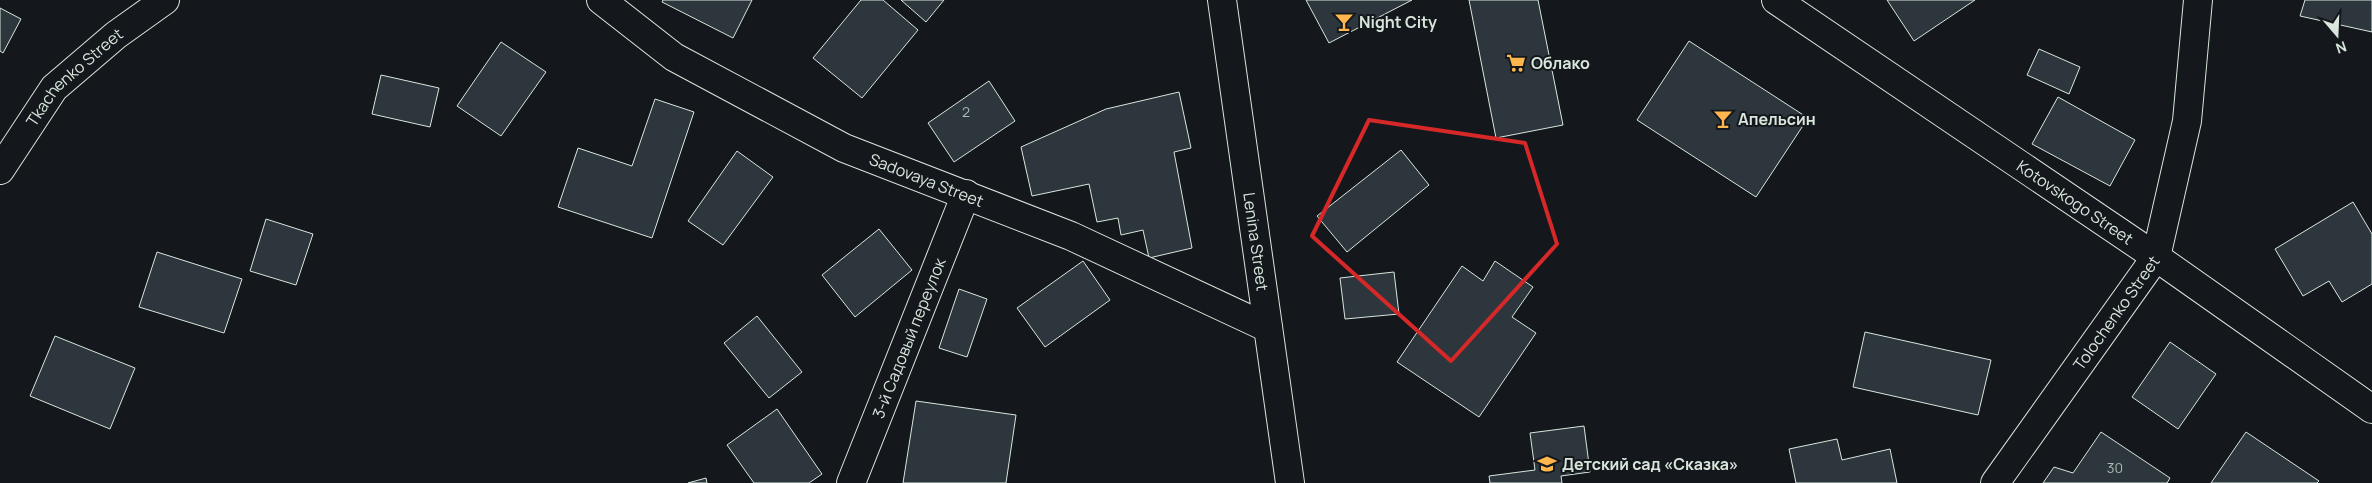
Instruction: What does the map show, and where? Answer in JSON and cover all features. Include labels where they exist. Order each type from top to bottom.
[{"type":"street","name":"Tkachenko Street","points":[[0,170],[54,88],[116,35],[165,0]]},
{"type":"street","name":"Sadovaya Street","points":[[601,0],[674,57],[844,148],[1071,236],[1268,328]]},
{"type":"street","name":"Lenina Street","points":[[1222,0],[1290,483]]},
{"type":"street","name":"Kotovskogo Street","points":[[1776,0],[2156,257],[2372,409]]},
{"type":"street","name":"Tolochenko Street","points":[[1995,483],[2156,257],[2187,121],[2198,0]]},
{"type":"street","name":"3-й Садовый переулок","points":[[851,483],[966,194]]},
{"type":"highlighted area","points":[[1369,120],[1525,143],[1557,244],[1451,361],[1312,236]]},
{"type":"building","points":[[663,0],[752,0],[733,38],[662,2]]},
{"type":"building","points":[[861,0],[883,0],[918,30],[862,98],[813,58]]},
{"type":"building","points":[[901,0],[944,0],[926,22]]},
{"type":"building","name":"Night City","points":[[1306,0],[1412,0],[1329,43]]},
{"type":"building","name":"Облако","points":[[1469,0],[1538,0],[1563,125],[1496,138]]},
{"type":"building","points":[[1887,0],[1975,0],[1914,41]]},
{"type":"building","points":[[2305,0],[2372,0],[2372,32],[2300,16]]},
{"type":"building","points":[[0,8],[21,19],[3,53],[0,51]]},
{"type":"building","name":"Апельсин","points":[[1689,41],[1808,118],[1756,197],[1637,120]]},
{"type":"building","points":[[501,42],[546,72],[501,136],[457,106]]},
{"type":"building","points":[[2039,49],[2080,67],[2069,94],[2027,75]]},
{"type":"building","points":[[381,75],[439,88],[430,127],[372,114]]},
{"type":"building","points":[[989,81],[1015,121],[954,162],[928,123]]},
{"type":"building","points":[[1179,92],[1191,148],[1174,152],[1192,248],[1149,258],[1143,230],[1121,235],[1118,218],[1097,222],[1089,184],[1032,196],[1021,147],[1106,109]]},
{"type":"building","points":[[2058,97],[2135,140],[2110,186],[2032,144]]},
{"type":"building","points":[[655,99],[694,112],[652,238],[558,207],[578,148],[632,166]]},
{"type":"building","points":[[1401,150],[1429,185],[1347,252],[1317,216]]},
{"type":"building","points":[[737,151],[773,177],[723,245],[688,221]]},
{"type":"building","points":[[2353,202],[2372,234],[2372,284],[2342,302],[2329,281],[2303,296],[2275,249]]},
{"type":"building","points":[[266,219],[313,234],[296,285],[250,271]]},
{"type":"building","points":[[879,229],[912,270],[855,317],[822,275]]},
{"type":"building","points":[[157,252],[242,279],[224,333],[139,307]]},
{"type":"building","points":[[1083,261],[1110,300],[1045,347],[1017,308]]},
{"type":"building","points":[[1495,261],[1533,287],[1512,317],[1536,333],[1479,417],[1397,362],[1462,266],[1483,281]]},
{"type":"building","points":[[1394,272],[1399,314],[1345,319],[1340,278]]},
{"type":"building","points":[[959,289],[987,299],[967,357],[939,348]]},
{"type":"building","points":[[757,316],[802,372],[769,398],[724,343]]},
{"type":"building","points":[[1865,332],[1991,360],[1978,415],[1853,387]]},
{"type":"building","points":[[55,336],[135,368],[110,429],[30,396]]},
{"type":"building","points":[[2170,342],[2216,374],[2178,429],[2132,397]]},
{"type":"building","points":[[916,401],[1016,415],[1006,483],[903,483]]},
{"type":"building","points":[[777,409],[822,474],[809,483],[754,483],[727,445]]},
{"type":"building","points":[[1584,426],[1590,472],[1561,476],[1562,483],[1490,483],[1489,476],[1535,470],[1530,433]]},
{"type":"building","points":[[2101,432],[2170,478],[2167,483],[2043,483],[2054,467],[2073,473]]},
{"type":"building","points":[[2246,432],[2319,481],[2317,483],[2211,483]]},
{"type":"building","points":[[1837,439],[1842,460],[1890,449],[1897,483],[1796,483],[1789,449]]},
{"type":"building","points":[[706,478],[707,483],[688,483]]},
{"type":"place","name":"Night City","points":[[1344,22]]},
{"type":"place","name":"Облако","points":[[1516,63]]},
{"type":"place","name":"Апельсин","points":[[1723,119]]},
{"type":"place","name":"Детский сад «Сказка»","points":[[1547,464]]}]
